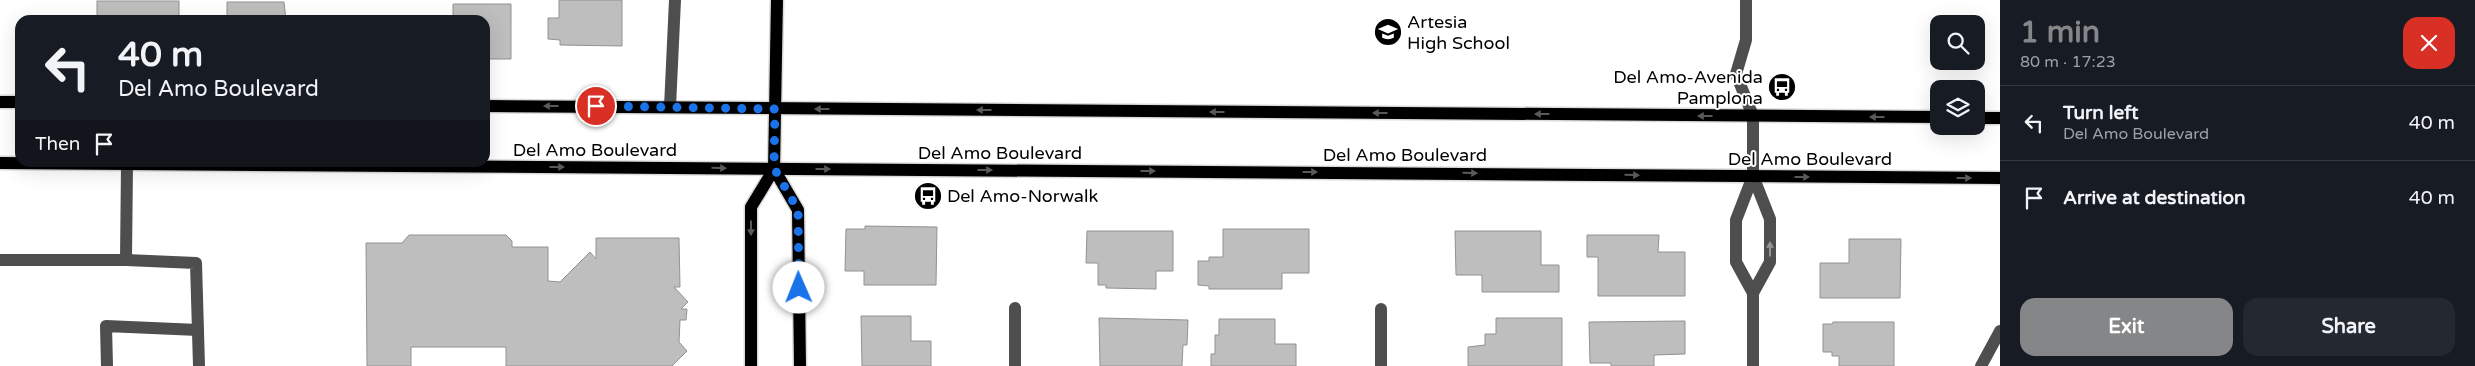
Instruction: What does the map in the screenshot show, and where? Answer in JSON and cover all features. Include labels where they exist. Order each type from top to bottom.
[{"type":"main road","points":[[751,366],[751,207],[774,168],[777,0]]},
{"type":"main road","points":[[0,102],[15,102]]},
{"type":"main road","points":[[490,106],[1930,117]]},
{"type":"main road","points":[[1985,118],[2000,118]]},
{"type":"main road","name":"Del Amo Boulevard","points":[[0,162],[15,162]]},
{"type":"main road","name":"Del Amo Boulevard","points":[[490,166],[2000,178]]},
{"type":"main road","points":[[774,168],[798,210],[800,366]]},
{"type":"street","points":[[670,107],[675,0]]},
{"type":"street","points":[[1746,0],[1746,40],[1736,74],[1753,116],[1753,176],[1770,220],[1770,262],[1753,293],[1753,366]]},
{"type":"street","points":[[126,167],[126,260]]},
{"type":"street","points":[[1753,176],[1736,220],[1736,262],[1753,293]]},
{"type":"street","points":[[0,260],[126,260],[196,263],[199,366]]},
{"type":"street","points":[[1015,308],[1015,366]]},
{"type":"street","points":[[1380,366],[1381,309]]},
{"type":"street","points":[[107,366],[106,326],[198,330]]},
{"type":"street","points":[[1981,366],[2000,331]]},
{"type":"building","points":[[559,0],[622,0],[622,46],[560,45],[560,40],[548,39],[548,18],[559,18]]},
{"type":"building","points":[[97,1],[179,1],[179,15],[97,15]]},
{"type":"building","points":[[227,2],[284,2],[285,15],[227,15]]},
{"type":"building","points":[[453,4],[511,4],[511,59],[490,59],[490,15],[453,15]]},
{"type":"building","points":[[865,226],[937,227],[936,285],[864,285],[864,271],[845,271],[846,229],[865,229]]},
{"type":"building","points":[[1223,229],[1309,229],[1309,273],[1282,273],[1282,289],[1209,289],[1209,286],[1198,285],[1198,261],[1209,261],[1209,257],[1223,257]]},
{"type":"building","points":[[1087,231],[1173,231],[1173,271],[1156,271],[1156,289],[1106,288],[1106,285],[1098,285],[1098,263],[1086,263]]},
{"type":"building","points":[[1455,231],[1541,231],[1541,265],[1559,265],[1559,292],[1482,292],[1482,275],[1456,275]]},
{"type":"building","points":[[409,235],[506,235],[512,241],[512,247],[548,247],[548,281],[560,282],[590,252],[596,259],[596,238],[679,238],[680,287],[674,287],[688,302],[681,309],[687,309],[686,320],[680,320],[679,342],[687,351],[672,366],[506,366],[506,347],[411,347],[411,366],[367,366],[366,243],[402,243]]},
{"type":"building","points":[[1587,235],[1659,235],[1658,252],[1685,252],[1685,296],[1598,296],[1598,257],[1587,257]]},
{"type":"building","points":[[1849,239],[1901,239],[1900,298],[1820,298],[1820,263],[1849,263]]},
{"type":"building","points":[[861,316],[911,316],[911,341],[931,341],[931,366],[862,366]]},
{"type":"building","points":[[1099,318],[1188,320],[1187,345],[1183,345],[1182,366],[1100,366]]},
{"type":"building","points":[[1496,318],[1562,318],[1562,366],[1468,366],[1468,347],[1485,345],[1485,334],[1496,334]]},
{"type":"building","points":[[1219,319],[1275,319],[1275,344],[1296,344],[1296,366],[1211,366],[1211,354],[1215,354],[1215,335],[1219,335]]},
{"type":"building","points":[[1685,321],[1685,354],[1654,355],[1654,366],[1611,366],[1611,363],[1590,363],[1589,322]]},
{"type":"building","points":[[1833,322],[1894,322],[1894,366],[1839,366],[1839,356],[1832,356],[1832,352],[1823,352],[1823,324],[1832,324]]},
{"type":"place","name":"Artesia High School","points":[[1388,32]]},
{"type":"place","name":"Del Amo-Avenida Pamplona","points":[[1782,87]]},
{"type":"place","name":"Del Amo-Norwalk","points":[[928,196]]},
{"type":"route","points":[[596,106],[775,109],[774,168],[798,210],[799,288]]}]
